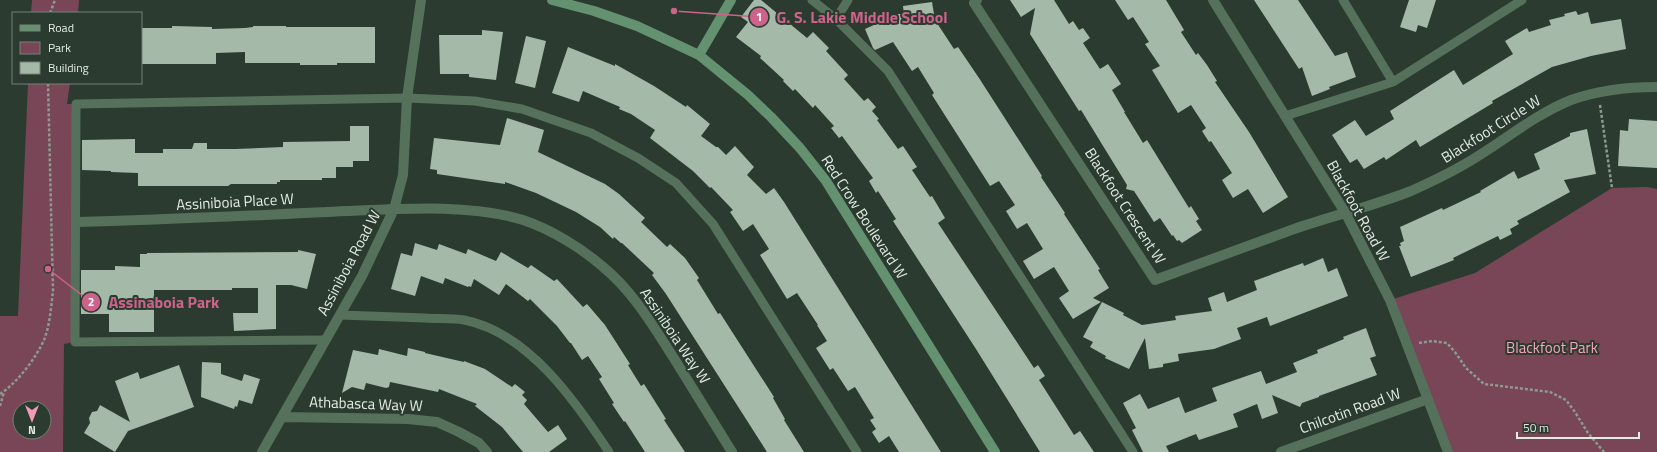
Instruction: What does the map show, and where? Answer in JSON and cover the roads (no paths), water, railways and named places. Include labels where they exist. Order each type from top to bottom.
[{"type":"street","name":"Assiniboia Road W","points":[[262,452],[284,417],[325,340],[376,250],[394,209],[403,175],[407,98],[422,0]]},
{"type":"street","name":"Red Crow Boulevard W","points":[[552,0],[594,11],[637,26],[699,56],[748,95],[771,117],[800,148],[826,181],[995,452]]},
{"type":"street","points":[[699,56],[731,0]]},
{"type":"street","name":"Blackfoot Crescent W","points":[[977,0],[974,3],[1155,280],[1295,229],[1346,214]]},
{"type":"street","name":"Blackfoot Road W","points":[[1213,0],[1346,214],[1390,300],[1448,452]]},
{"type":"street","name":"Blackfoot Circle W","points":[[1346,214],[1410,191],[1441,177],[1471,161],[1522,126],[1546,112],[1572,100],[1598,92],[1631,88],[1657,88]]},
{"type":"street","name":"Assiniboia Place W","points":[[77,222],[148,221],[394,209]]},
{"type":"street","name":"Assiniboia Way W","points":[[394,209],[487,212],[522,220],[551,231],[603,266],[628,291],[649,320],[732,452]]},
{"type":"street","name":"Chilcotin Road W","points":[[1281,452],[1428,399]]},
{"type":"street","name":"Athabasca Way W","points":[[284,417],[408,419],[437,422],[479,443],[487,452]]},
{"type":"lane","points":[[812,0],[836,19],[888,72],[1133,452]]},
{"type":"lane","points":[[836,19],[848,0]]},
{"type":"lane","points":[[1343,0],[1393,82]]},
{"type":"lane","points":[[1285,116],[1393,82],[1522,0]]},
{"type":"lane","points":[[325,340],[75,342],[77,222],[76,104],[407,98],[475,101],[522,109],[591,133],[638,158],[676,183],[713,224],[857,452]]},
{"type":"lane","points":[[340,315],[464,320],[489,328],[512,341],[540,364],[570,395],[609,452]]},
{"type":"place","name":"G. S. Lakie Middle School","points":[[674,11]]},
{"type":"place","name":"Assinaboia Park","points":[[48,269]]},
{"type":"park label","name":"Blackfoot Park","points":[[1552,348]]}]
